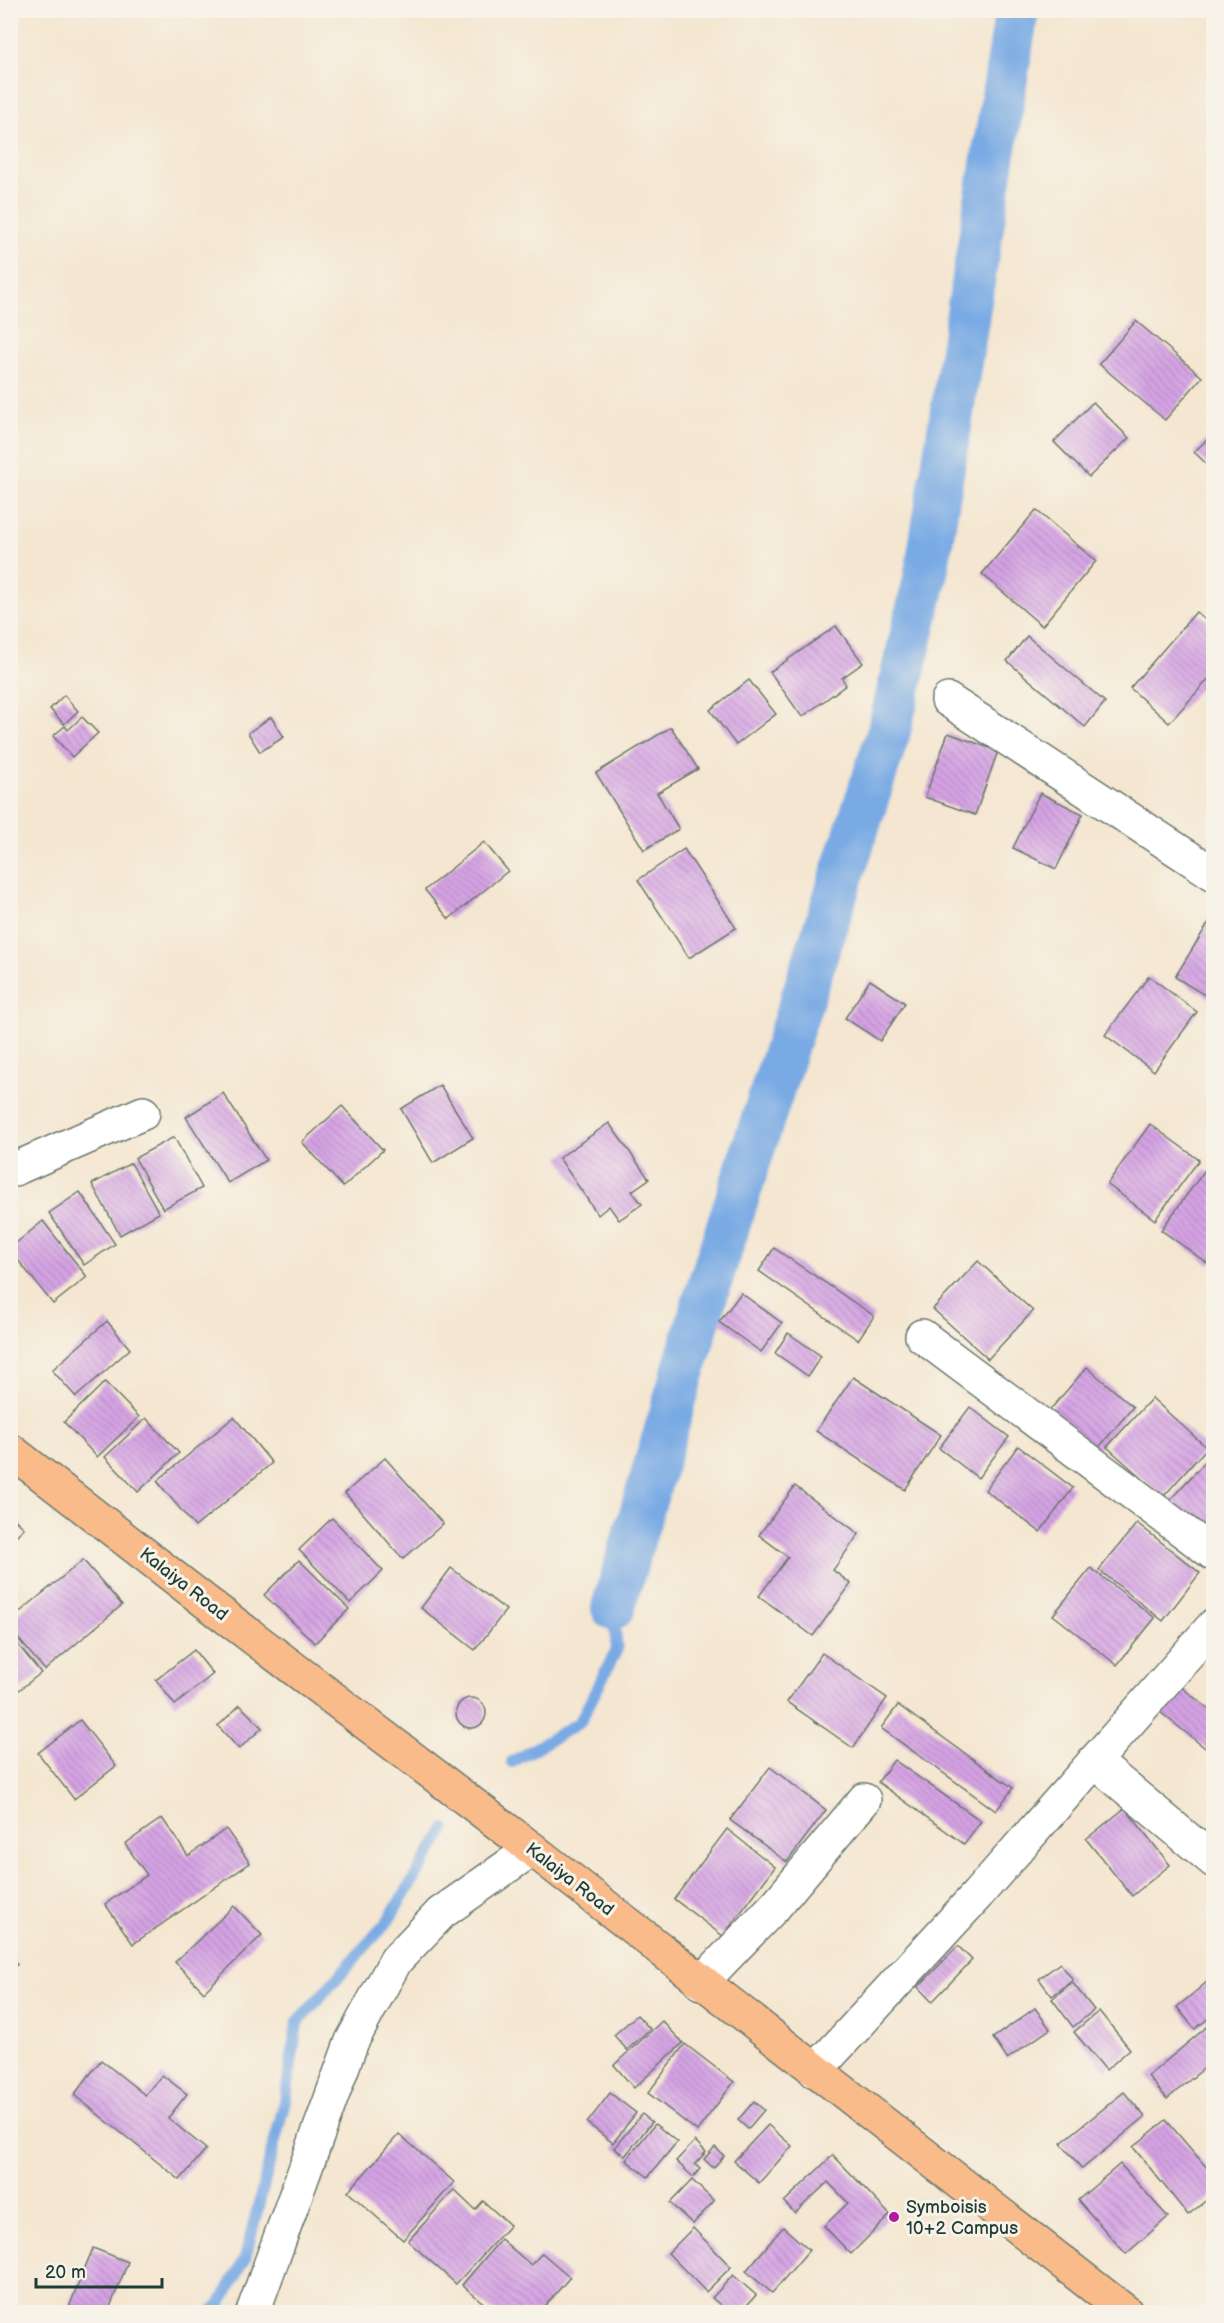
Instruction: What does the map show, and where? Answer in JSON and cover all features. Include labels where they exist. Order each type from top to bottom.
[{"type":"main road","name":"Kalaiya Road","points":[[10,1450],[532,1849],[1126,2313]]},
{"type":"street","points":[[948,700],[1214,874]]},
{"type":"street","points":[[10,1172],[143,1113]]},
{"type":"street","points":[[922,1336],[1214,1554]]},
{"type":"street","points":[[815,2071],[969,1904],[1214,1624]]},
{"type":"street","points":[[1095,1761],[1214,1861]]},
{"type":"street","points":[[701,1983],[776,1905],[864,1800]]},
{"type":"street","points":[[253,2313],[352,2041],[396,1960],[441,1913],[532,1849]]},
{"type":"building","points":[[1136,321],[1202,377],[1165,420],[1099,364]]},
{"type":"building","points":[[1093,402],[1129,438],[1089,477],[1054,442]]},
{"type":"building","points":[[1214,433],[1214,471],[1194,452]]},
{"type":"building","points":[[1036,510],[1096,561],[1042,626],[982,574]]},
{"type":"building","points":[[1196,612],[1214,627],[1214,673],[1169,723],[1130,688]]},
{"type":"building","points":[[836,626],[863,663],[842,678],[846,685],[802,717],[770,672]]},
{"type":"building","points":[[1027,636],[1105,702],[1085,727],[1007,661]]},
{"type":"building","points":[[749,680],[776,714],[736,745],[710,710]]},
{"type":"building","points":[[64,695],[78,711],[64,724],[50,709]]},
{"type":"building","points":[[82,717],[98,733],[72,757],[53,736],[65,726],[68,730]]},
{"type":"building","points":[[271,717],[284,737],[260,752],[248,733]]},
{"type":"building","points":[[671,727],[698,769],[657,793],[679,829],[644,850],[596,773]]},
{"type":"building","points":[[948,733],[998,751],[975,815],[925,797]]},
{"type":"building","points":[[1040,793],[1083,814],[1056,869],[1013,848]]},
{"type":"building","points":[[484,842],[508,871],[449,919],[425,890]]},
{"type":"building","points":[[684,849],[736,928],[689,958],[638,880]]},
{"type":"building","points":[[1214,914],[1214,1001],[1175,977]]},
{"type":"building","points":[[1149,976],[1197,1012],[1154,1071],[1105,1035]]},
{"type":"building","points":[[870,980],[905,1003],[880,1041],[845,1018]]},
{"type":"building","points":[[440,1085],[473,1138],[433,1163],[401,1109]]},
{"type":"building","points":[[223,1093],[266,1160],[228,1183],[186,1117]]},
{"type":"building","points":[[342,1106],[383,1150],[343,1187],[302,1142]]},
{"type":"building","points":[[609,1123],[649,1179],[632,1191],[642,1204],[619,1220],[609,1206],[598,1215],[559,1158]]},
{"type":"building","points":[[1150,1124],[1199,1160],[1155,1220],[1107,1184]]},
{"type":"building","points":[[174,1137],[202,1188],[163,1209],[135,1158]]},
{"type":"building","points":[[131,1163],[159,1213],[120,1235],[92,1184]]},
{"type":"building","points":[[1205,1170],[1214,1176],[1214,1261],[1210,1265],[1161,1230]]},
{"type":"building","points":[[80,1192],[115,1244],[84,1265],[49,1213]]},
{"type":"building","points":[[43,1221],[87,1277],[53,1304],[10,1250]]},
{"type":"building","points":[[774,1248],[874,1316],[858,1340],[759,1271]]},
{"type":"building","points":[[978,1261],[1033,1311],[988,1359],[933,1309]]},
{"type":"building","points":[[741,1293],[782,1323],[761,1352],[719,1322]]},
{"type":"building","points":[[107,1321],[130,1349],[76,1397],[52,1370]]},
{"type":"building","points":[[788,1333],[821,1356],[808,1376],[775,1353]]},
{"type":"building","points":[[1087,1367],[1133,1407],[1095,1452],[1049,1411]]},
{"type":"building","points":[[853,1377],[941,1435],[905,1490],[816,1431]]},
{"type":"building","points":[[105,1382],[139,1417],[97,1457],[64,1422]]},
{"type":"building","points":[[1152,1398],[1207,1448],[1163,1497],[1107,1447]]},
{"type":"building","points":[[970,1407],[1009,1437],[978,1478],[939,1448]]},
{"type":"building","points":[[234,1417],[272,1463],[195,1527],[157,1481]]},
{"type":"building","points":[[146,1418],[179,1453],[138,1492],[105,1457]]},
{"type":"building","points":[[1018,1446],[1073,1488],[1040,1532],[985,1490]]},
{"type":"building","points":[[1214,1452],[1214,1540],[1170,1500]]},
{"type":"building","points":[[385,1458],[443,1524],[403,1559],[345,1493]]},
{"type":"building","points":[[795,1486],[859,1534],[833,1570],[851,1584],[813,1636],[759,1596],[788,1557],[759,1535]]},
{"type":"building","points":[[10,1515],[24,1528],[10,1542]]},
{"type":"building","points":[[332,1518],[383,1571],[350,1603],[299,1550]]},
{"type":"building","points":[[1137,1523],[1200,1573],[1163,1621],[1099,1570]]},
{"type":"building","points":[[83,1560],[122,1605],[45,1670],[10,1629],[10,1620]]},
{"type":"building","points":[[299,1560],[349,1609],[315,1643],[264,1595]]},
{"type":"building","points":[[451,1568],[506,1610],[475,1650],[421,1608]]},
{"type":"building","points":[[1091,1568],[1155,1618],[1117,1665],[1053,1615]]},
{"type":"building","points":[[10,1635],[41,1673],[10,1697]]},
{"type":"building","points":[[194,1650],[213,1674],[175,1705],[156,1680]]},
{"type":"building","points":[[822,1653],[887,1698],[853,1748],[787,1702]]},
{"type":"building","points":[[1181,1687],[1214,1713],[1214,1755],[1160,1712]]},
{"type":"building","points":[[471,1698],[482,1702],[486,1713],[482,1724],[471,1728],[460,1724],[456,1713],[460,1702]]},
{"type":"building","points":[[240,1705],[262,1728],[239,1749],[218,1726]]},
{"type":"building","points":[[898,1705],[1013,1788],[996,1811],[881,1728]]},
{"type":"building","points":[[80,1720],[116,1766],[74,1799],[38,1753]]},
{"type":"building","points":[[894,1760],[981,1821],[964,1844],[878,1782]]},
{"type":"building","points":[[770,1767],[826,1810],[787,1862],[730,1820]]},
{"type":"building","points":[[1125,1808],[1170,1865],[1132,1896],[1086,1839]]},
{"type":"building","points":[[162,1818],[188,1856],[226,1829],[250,1863],[133,1944],[105,1904],[147,1875],[125,1844]]},
{"type":"building","points":[[727,1829],[775,1867],[723,1936],[674,1899]]},
{"type":"building","points":[[234,1906],[262,1935],[204,1992],[175,1962]]},
{"type":"building","points":[[958,1946],[972,1960],[932,2002],[918,1987]]},
{"type":"building","points":[[10,1952],[17,1965],[10,1968]]},
{"type":"building","points":[[1060,1963],[1073,1980],[1052,1996],[1039,1979]]},
{"type":"building","points":[[1214,1976],[1214,2014],[1195,2029],[1177,2007]]},
{"type":"building","points":[[1072,1982],[1094,2010],[1073,2027],[1052,1999]]},
{"type":"building","points":[[1035,2008],[1050,2029],[1007,2059],[993,2038]]},
{"type":"building","points":[[1099,2011],[1130,2049],[1106,2070],[1074,2032]]},
{"type":"building","points":[[637,2015],[650,2029],[627,2050],[614,2035]]},
{"type":"building","points":[[662,2021],[683,2043],[634,2088],[614,2065]]},
{"type":"building","points":[[1214,2021],[1214,2060],[1167,2099],[1148,2076]]},
{"type":"building","points":[[685,2044],[734,2082],[697,2131],[648,2093]]},
{"type":"building","points":[[101,2060],[145,2095],[162,2075],[187,2094],[168,2118],[206,2149],[180,2180],[74,2095]]},
{"type":"building","points":[[1124,2092],[1145,2117],[1082,2169],[1061,2143]]},
{"type":"building","points":[[610,2093],[636,2113],[613,2143],[587,2123]]},
{"type":"building","points":[[754,2101],[764,2110],[748,2129],[738,2120]]},
{"type":"building","points":[[642,2114],[652,2122],[625,2156],[614,2148]]},
{"type":"building","points":[[1166,2120],[1214,2176],[1214,2194],[1188,2215],[1133,2147]]},
{"type":"building","points":[[655,2124],[677,2142],[648,2177],[626,2160]]},
{"type":"building","points":[[768,2125],[792,2146],[759,2183],[734,2161]]},
{"type":"building","points":[[399,2134],[454,2182],[403,2240],[348,2192]]},
{"type":"building","points":[[695,2141],[706,2152],[695,2164],[700,2169],[693,2177],[676,2161]]},
{"type":"building","points":[[715,2147],[724,2156],[713,2168],[704,2159]]},
{"type":"building","points":[[833,2155],[890,2215],[851,2254],[824,2226],[848,2203],[828,2182],[795,2213],[784,2202]]},
{"type":"building","points":[[1120,2164],[1168,2217],[1126,2254],[1078,2200]]},
{"type":"building","points":[[692,2180],[714,2201],[693,2224],[670,2203]]},
{"type":"building","points":[[454,2190],[475,2210],[483,2201],[510,2225],[456,2284],[408,2241]]},
{"type":"building","points":[[783,2227],[809,2250],[772,2293],[746,2271]]},
{"type":"building","points":[[693,2228],[731,2267],[706,2292],[668,2253]]},
{"type":"building","points":[[501,2239],[531,2265],[542,2253],[570,2277],[540,2312],[494,2312],[462,2285]]},
{"type":"building","points":[[93,2248],[128,2262],[108,2312],[67,2312]]},
{"type":"building","points":[[733,2275],[756,2295],[741,2312],[729,2312],[712,2298]]},
{"type":"waterway","points":[[613,1608],[709,1285],[889,731],[925,579],[1017,10]]},
{"type":"waterway","points":[[512,1762],[580,1722],[617,1649],[613,1608]]},
{"type":"waterway","points":[[212,2312],[221,2303],[245,2258],[286,2097],[297,2023],[387,1922],[445,1829]]},
{"type":"place","name":"Symboisis 10+2 Campus","points":[[894,2217]]}]
